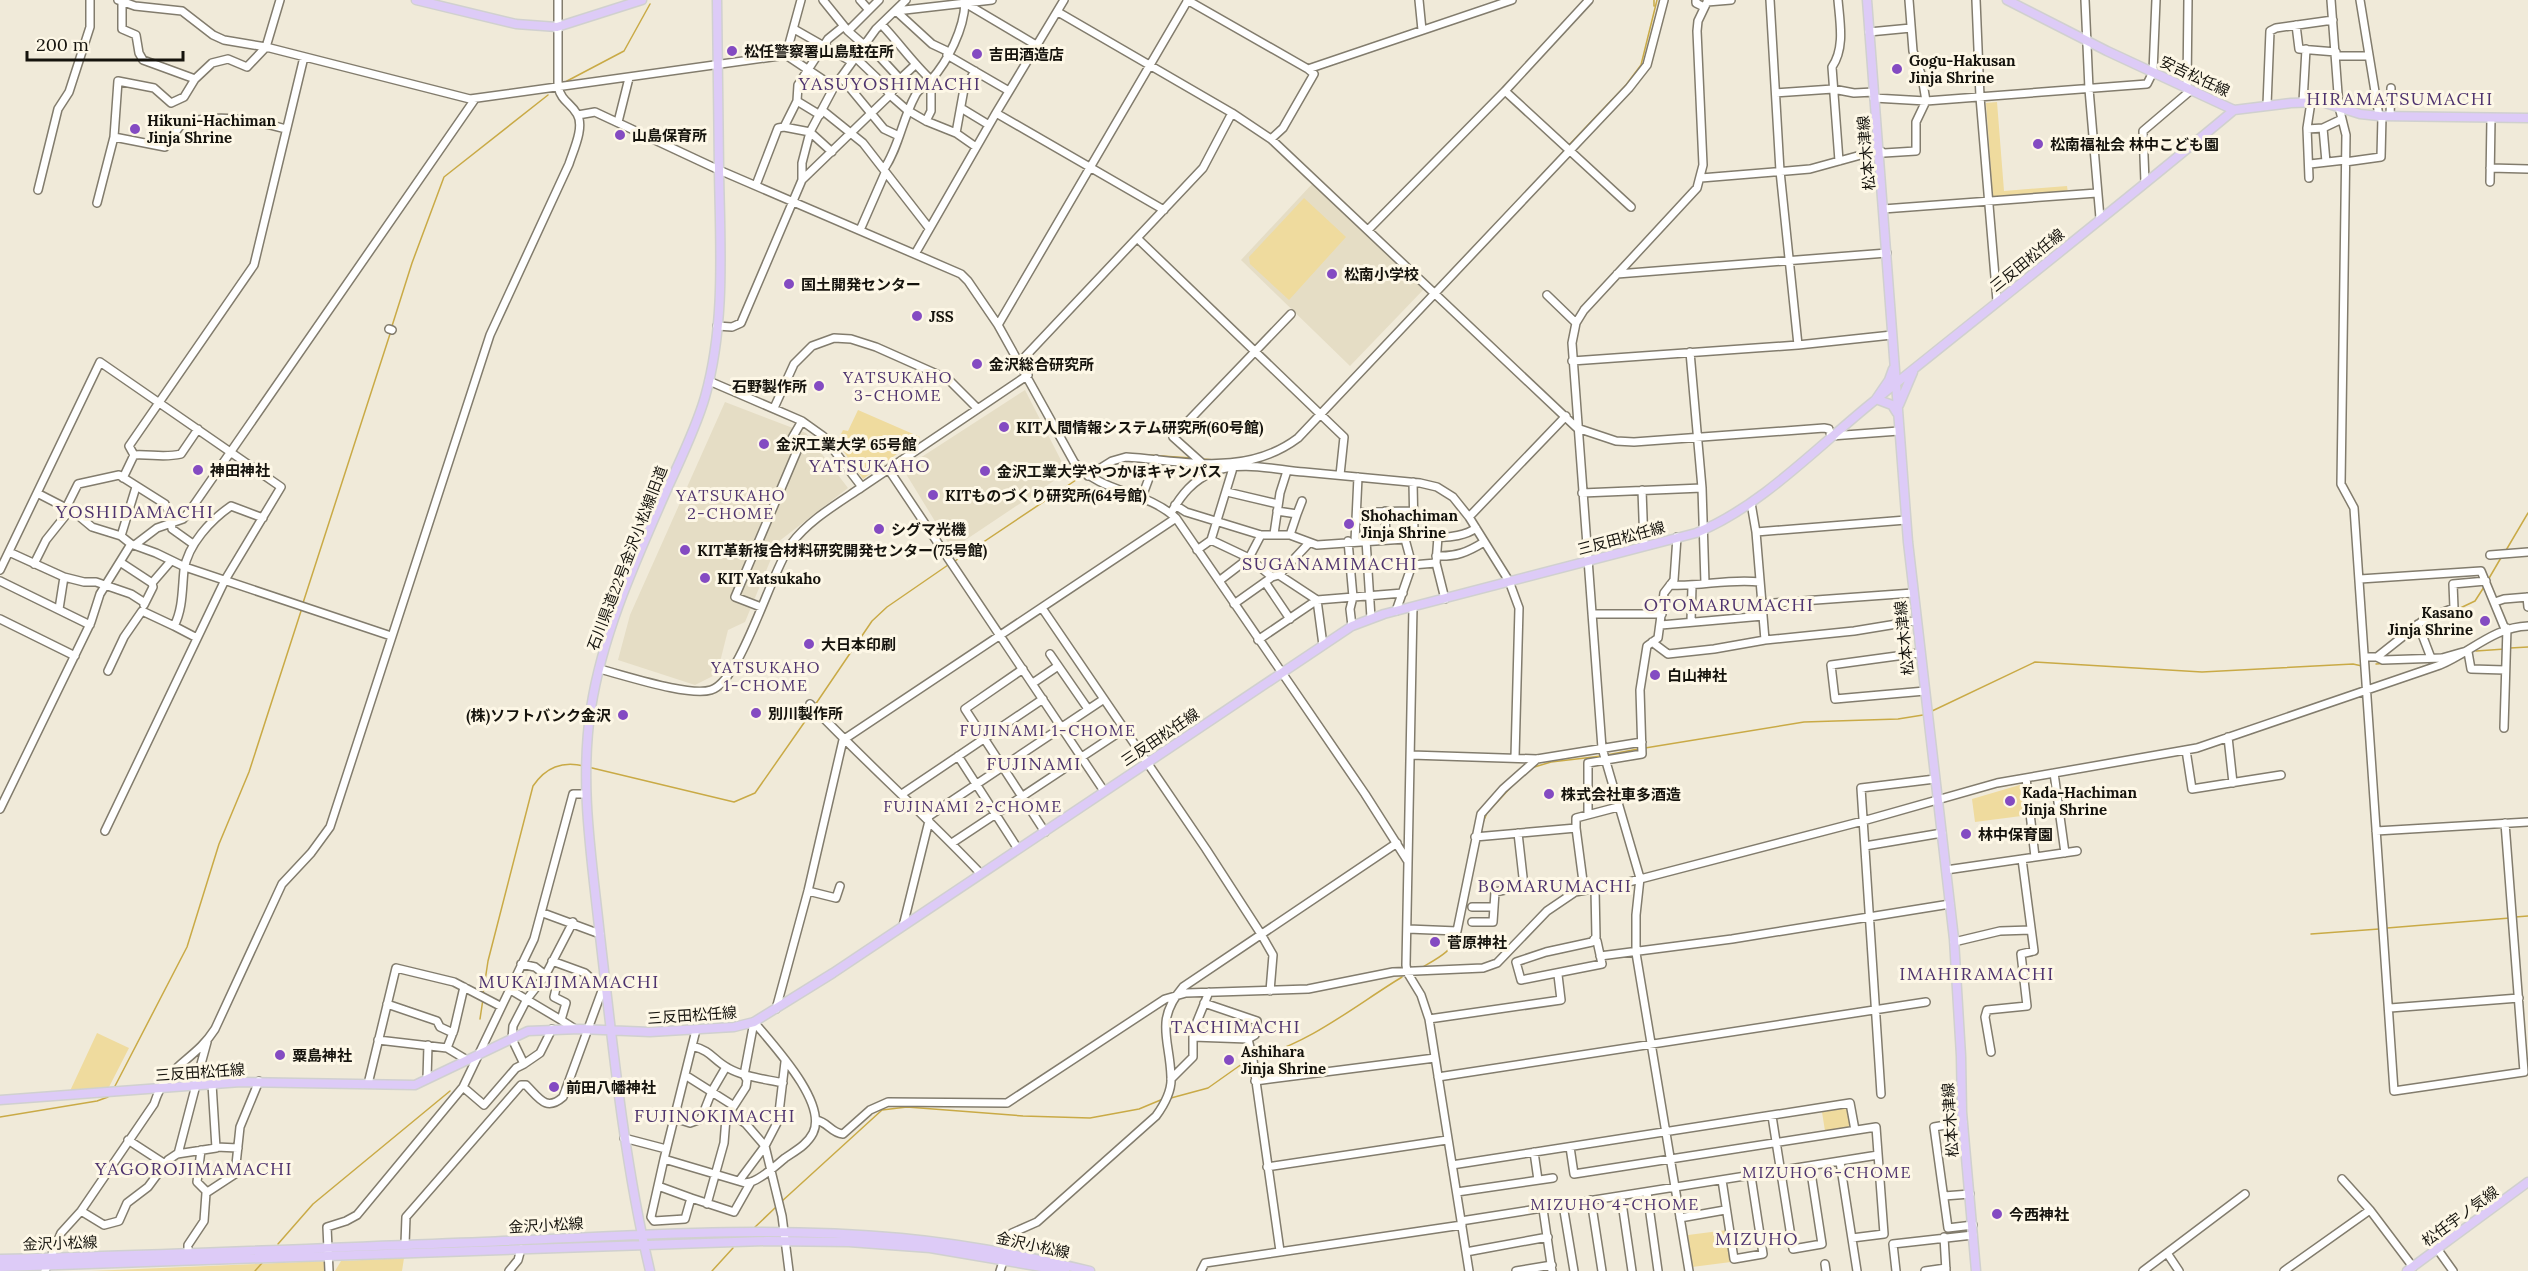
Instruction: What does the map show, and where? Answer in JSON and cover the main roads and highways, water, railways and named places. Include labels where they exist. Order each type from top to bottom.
[{"type":"main road","points":[[416,0],[516,24],[557,27],[642,0]]},
{"type":"main road","name":"石川県道22号金沢小松線旧道","points":[[650,1271],[624,1138],[610,1032],[585,794],[586,766],[591,708],[599,669],[615,617],[695,427],[709,381],[717,326],[721,244],[717,0]]},
{"type":"main road","name":"松本木津線","points":[[1867,0],[1906,520],[1919,654],[1928,713],[1954,942],[1963,1122],[1976,1271]]},
{"type":"main road","name":"安吉松任線","points":[[2007,0],[2234,110],[2267,105],[2322,102],[2360,114],[2384,116],[2528,118]]},
{"type":"main road","name":"三反田松任線","points":[[0,1100],[260,1082],[409,1085],[427,1079],[528,1031],[552,1029],[610,1032],[696,1030],[734,1027],[754,1022],[1045,832],[1352,626],[1396,611],[1702,530],[1751,503],[2234,110]]},
{"type":"main road","points":[[1894,360],[1898,368],[1904,372],[1916,367]]},
{"type":"main road","points":[[1894,360],[1889,380],[1876,399],[1892,405],[1898,414]]},
{"type":"main road","points":[[1898,414],[1905,386],[1916,367]]},
{"type":"main road","name":"松任宇ノ気線","points":[[2410,1269],[2528,1182]]},
{"type":"main road","name":"金沢小松線","points":[[0,1259],[48,1264],[328,1252],[405,1244],[641,1234],[899,1238],[1090,1271]]},
{"type":"main road","name":"金沢小松線","points":[[0,1267],[188,1253],[521,1249],[785,1237]]},
{"type":"main road","name":"金沢小松線","points":[[1005,1255],[1065,1271]]},
{"type":"waterway","points":[[1654,0],[1654,6]]},
{"type":"waterway","points":[[1568,146],[1626,85],[1641,65],[1657,0]]},
{"type":"waterway","points":[[567,81],[624,51],[650,4]]},
{"type":"waterway","points":[[392,326],[412,263],[444,177],[548,95]]},
{"type":"waterway","points":[[1505,214],[1565,150]]},
{"type":"waterway","points":[[303,603],[390,334]]},
{"type":"waterway","points":[[1133,454],[1191,458]]},
{"type":"waterway","points":[[1202,459],[1215,460]]},
{"type":"waterway","points":[[1089,471],[1108,460]]},
{"type":"waterway","points":[[955,561],[1085,474]]},
{"type":"waterway","points":[[2505,552],[2528,513]]},
{"type":"waterway","points":[[2488,580],[2502,556]]},
{"type":"waterway","points":[[815,705],[872,621],[887,607],[948,565]]},
{"type":"waterway","points":[[2454,611],[2475,601],[2484,587]]},
{"type":"waterway","points":[[114,1088],[187,947],[219,844],[249,772],[302,608]]},
{"type":"waterway","points":[[2510,648],[2528,647]]},
{"type":"waterway","points":[[2476,651],[2505,649]]},
{"type":"waterway","points":[[2369,661],[2375,661]]},
{"type":"waterway","points":[[1930,712],[2035,662],[2202,672],[2353,664],[2362,666]]},
{"type":"waterway","points":[[2376,664],[2390,663]]},
{"type":"waterway","points":[[588,767],[734,802],[755,793],[813,710]]},
{"type":"waterway","points":[[1645,748],[1804,722],[1898,719],[1923,715]]},
{"type":"waterway","points":[[1607,755],[1638,749]]},
{"type":"waterway","points":[[1531,768],[1551,762],[1602,756]]},
{"type":"waterway","points":[[483,994],[488,961],[533,786],[543,774],[555,767],[569,764],[584,766]]},
{"type":"waterway","points":[[1481,827],[1487,813],[1512,786]]},
{"type":"waterway","points":[[2515,917],[2528,916]]},
{"type":"waterway","points":[[2387,928],[2510,918]]},
{"type":"waterway","points":[[2311,934],[2379,929]]},
{"type":"waterway","points":[[1421,968],[1449,950],[1460,932]]},
{"type":"waterway","points":[[1256,1057],[1295,1043],[1332,1023],[1402,977]]},
{"type":"waterway","points":[[480,1019],[483,999]]},
{"type":"waterway","points":[[1171,1098],[1208,1088],[1249,1059]]},
{"type":"waterway","points":[[278,1244],[313,1204],[450,1091]]},
{"type":"waterway","points":[[0,1117],[97,1101],[108,1097]]},
{"type":"waterway","points":[[781,1202],[882,1110],[907,1107],[1023,1116],[1090,1118],[1139,1109],[1163,1099]]},
{"type":"waterway","points":[[754,1228],[776,1207]]},
{"type":"waterway","points":[[712,1271],[733,1248]]},
{"type":"waterway","points":[[255,1271],[262,1263]]},
{"type":"place","name":"松任警察署山島駐在所","points":[[732,51]]},
{"type":"place","name":"吉田酒造店","points":[[977,54]]},
{"type":"place","name":"Gogu-Hakusan Jinja Shrine","points":[[1897,69]]},
{"type":"place","name":"Hikuni-Hachiman Jinja Shrine","points":[[135,129]]},
{"type":"place","name":"山島保育所","points":[[620,135]]},
{"type":"place","name":"松南福祉会 林中こども園","points":[[2038,144]]},
{"type":"place","name":"松南小学校","points":[[1332,274]]},
{"type":"place","name":"国土開発センター","points":[[789,284]]},
{"type":"place","name":"JSS","points":[[917,316]]},
{"type":"place","name":"金沢総合研究所","points":[[977,364]]},
{"type":"place","name":"石野製作所","points":[[819,386]]},
{"type":"place","name":"KIT人間情報システム研究所(60号館)","points":[[1004,427]]},
{"type":"place","name":"金沢工業大学 65号館","points":[[764,444]]},
{"type":"place","name":"神田神社","points":[[198,470]]},
{"type":"place","name":"金沢工業大学やつかほキャンパス","points":[[985,471]]},
{"type":"place","name":"KITものづくり研究所(64号館)","points":[[933,495]]},
{"type":"place","name":"Shohachiman Jinja Shrine","points":[[1349,524]]},
{"type":"place","name":"シグマ光機","points":[[879,529]]},
{"type":"place","name":"KIT革新複合材料研究開発センター(75号館)","points":[[685,550]]},
{"type":"place","name":"KIT Yatsukaho","points":[[705,578]]},
{"type":"place","name":"Kasano Jinja Shrine","points":[[2485,621]]},
{"type":"place","name":"大日本印刷","points":[[809,644]]},
{"type":"place","name":"白山神社","points":[[1655,675]]},
{"type":"place","name":"別川製作所","points":[[756,713]]},
{"type":"place","name":"(株)ソフトバンク金沢","points":[[623,715]]},
{"type":"place","name":"株式会社車多酒造","points":[[1549,794]]},
{"type":"place","name":"Kada-Hachiman Jinja Shrine","points":[[2010,801]]},
{"type":"place","name":"林中保育園","points":[[1966,834]]},
{"type":"place","name":"菅原神社","points":[[1435,942]]},
{"type":"place","name":"粟島神社","points":[[280,1055]]},
{"type":"place","name":"Ashihara Jinja Shrine","points":[[1229,1060]]},
{"type":"place","name":"前田八幡神社","points":[[554,1087]]},
{"type":"place","name":"今西神社","points":[[1997,1214]]},
{"type":"district","name":"YASUYOSHIMACHI","points":[[890,83]]},
{"type":"district","name":"HIRAMATSUMACHI","points":[[2400,98]]},
{"type":"district","name":"YATSUKAHO 3-CHOME","points":[[898,386]]},
{"type":"district","name":"YATSUKAHO","points":[[870,465]]},
{"type":"district","name":"YATSUKAHO 2-CHOME","points":[[731,504]]},
{"type":"district","name":"YOSHIDAMACHI","points":[[135,511]]},
{"type":"district","name":"SUGANAMIMACHI","points":[[1330,563]]},
{"type":"district","name":"OTOMARUMACHI","points":[[1729,604]]},
{"type":"district","name":"YATSUKAHO 1-CHOME","points":[[766,676]]},
{"type":"district","name":"FUJINAMI 1-CHOME","points":[[1048,730]]},
{"type":"district","name":"FUJINAMI","points":[[1034,763]]},
{"type":"district","name":"FUJINAMI 2-CHOME","points":[[973,806]]},
{"type":"district","name":"BOMARUMACHI","points":[[1555,885]]},
{"type":"district","name":"IMAHIRAMACHI","points":[[1977,973]]},
{"type":"district","name":"MUKAIJIMAMACHI","points":[[569,981]]},
{"type":"district","name":"TACHIMACHI","points":[[1236,1026]]},
{"type":"district","name":"FUJINOKIMACHI","points":[[715,1115]]},
{"type":"district","name":"YAGOROJIMAMACHI","points":[[194,1168]]},
{"type":"district","name":"MIZUHO 6-CHOME","points":[[1827,1172]]},
{"type":"district","name":"MIZUHO 4-CHOME","points":[[1615,1204]]},
{"type":"district","name":"MIZUHO","points":[[1757,1238]]}]
